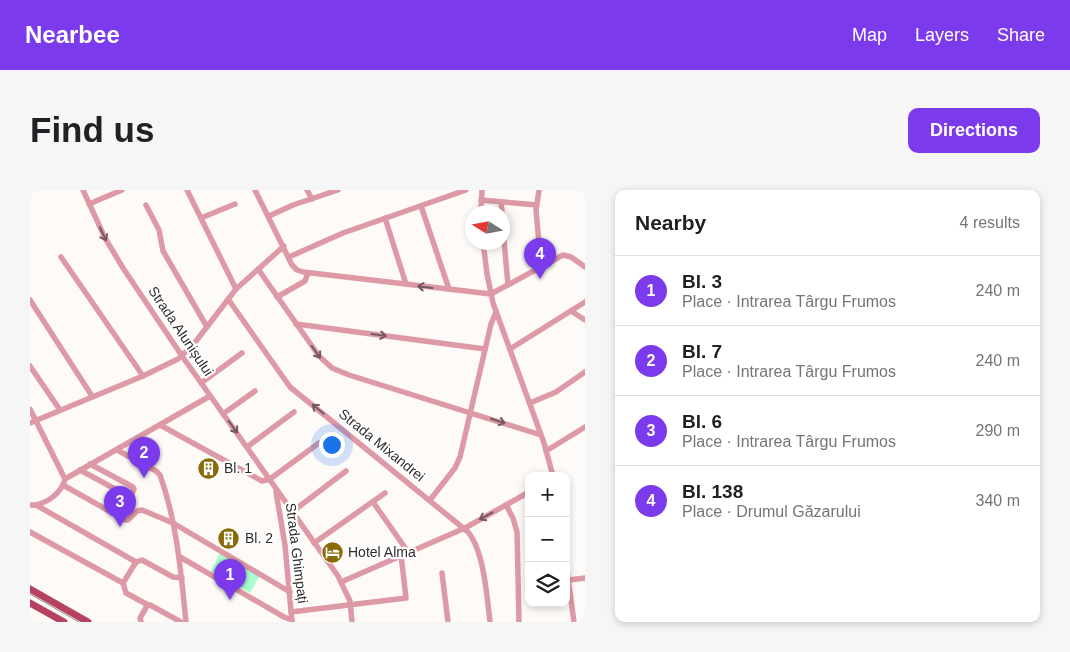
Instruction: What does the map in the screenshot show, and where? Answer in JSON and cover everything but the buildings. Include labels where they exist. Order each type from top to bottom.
[{"type":"main road","points":[[30,590],[88,622]]},
{"type":"main road","points":[[30,603],[64,622]]},
{"type":"street","name":"Strada Alunișului","points":[[83,190],[113,253],[200,383],[270,479],[341,582],[351,606],[352,622]]},
{"type":"street","points":[[89,204],[122,190]]},
{"type":"street","points":[[187,190],[236,289]]},
{"type":"street","points":[[256,190],[288,257],[297,270],[308,273],[491,294],[562,255],[571,257],[585,267]]},
{"type":"street","points":[[307,190],[312,199]]},
{"type":"street","points":[[269,216],[293,205],[338,190]]},
{"type":"street","points":[[288,257],[343,233],[466,190]]},
{"type":"street","points":[[481,205],[482,190]]},
{"type":"street","points":[[539,190],[536,205],[541,266]]},
{"type":"street","points":[[481,200],[536,205]]},
{"type":"street","points":[[201,218],[235,204]]},
{"type":"street","points":[[146,205],[159,230],[163,251],[207,327]]},
{"type":"street","points":[[421,206],[449,290]]},
{"type":"street","points":[[385,218],[406,284]]},
{"type":"street","points":[[33,422],[143,376],[182,356],[193,345],[236,289],[284,246]]},
{"type":"street","points":[[484,250],[491,294],[496,312],[541,434],[552,472]]},
{"type":"street","points":[[505,250],[508,285]]},
{"type":"street","points":[[61,257],[143,376]]},
{"type":"street","points":[[258,269],[319,356],[336,370],[541,434]]},
{"type":"street","points":[[278,297],[305,281],[308,273]]},
{"type":"street","name":"Strada Mixandrei","points":[[228,299],[290,387],[471,535],[477,548],[490,622]]},
{"type":"street","points":[[30,300],[92,396]]},
{"type":"street","points":[[510,349],[585,302]]},
{"type":"street","points":[[571,311],[585,320]]},
{"type":"street","points":[[430,500],[458,463],[491,324],[496,312]]},
{"type":"street","points":[[296,324],[485,350]]},
{"type":"street","points":[[200,383],[242,353]]},
{"type":"street","points":[[31,368],[60,410]]},
{"type":"street","points":[[530,403],[556,392],[585,372]]},
{"type":"street","points":[[223,414],[255,391]]},
{"type":"street","points":[[33,505],[53,497],[64,482],[80,470],[210,396]]},
{"type":"street","points":[[30,409],[33,422],[64,482],[125,520],[128,520],[135,512],[142,510],[173,523],[290,592]]},
{"type":"street","points":[[247,448],[294,412]]},
{"type":"street","points":[[160,425],[258,480],[270,479],[319,443]]},
{"type":"street","points":[[546,450],[585,427]]},
{"type":"street","points":[[117,450],[160,475],[180,558],[186,622]]},
{"type":"street","points":[[80,470],[131,496],[133,487],[90,464]]},
{"type":"street","points":[[292,512],[346,472]]},
{"type":"street","name":"Strada Ghimpați","points":[[275,487],[284,537],[292,621]]},
{"type":"street","points":[[314,544],[385,493]]},
{"type":"street","points":[[341,582],[464,528],[525,494]]},
{"type":"street","points":[[373,502],[408,552]]},
{"type":"street","points":[[33,505],[136,562]]},
{"type":"street","points":[[506,505],[513,518],[517,532],[519,622]]},
{"type":"street","points":[[30,532],[123,583],[126,593],[181,622]]},
{"type":"street","points":[[291,612],[406,598],[402,555]]},
{"type":"street","points":[[180,558],[292,621]]},
{"type":"street","points":[[123,583],[136,562],[142,560],[173,577],[182,578]]},
{"type":"street","points":[[442,573],[448,622]]},
{"type":"street","points":[[570,580],[585,578]]},
{"type":"street","points":[[570,588],[574,622]]},
{"type":"street","points":[[140,622],[148,605]]},
{"type":"green space","points":[[220,553],[260,575],[250,593],[211,571]]},
{"type":"tram line","points":[[30,594],[79,622]]},
{"type":"place","name":"Bl. 138","points":[[540,279]]},
{"type":"place","name":"Bl. 1","points":[[208,468]]},
{"type":"place","name":"Bl. 7","points":[[144,478]]},
{"type":"place","name":"Bl. 6","points":[[120,527]]},
{"type":"place","name":"Bl. 2","points":[[229,538]]},
{"type":"place","name":"Hotel Alma","points":[[332,552]]},
{"type":"place","name":"Bl. 3","points":[[230,600]]}]
